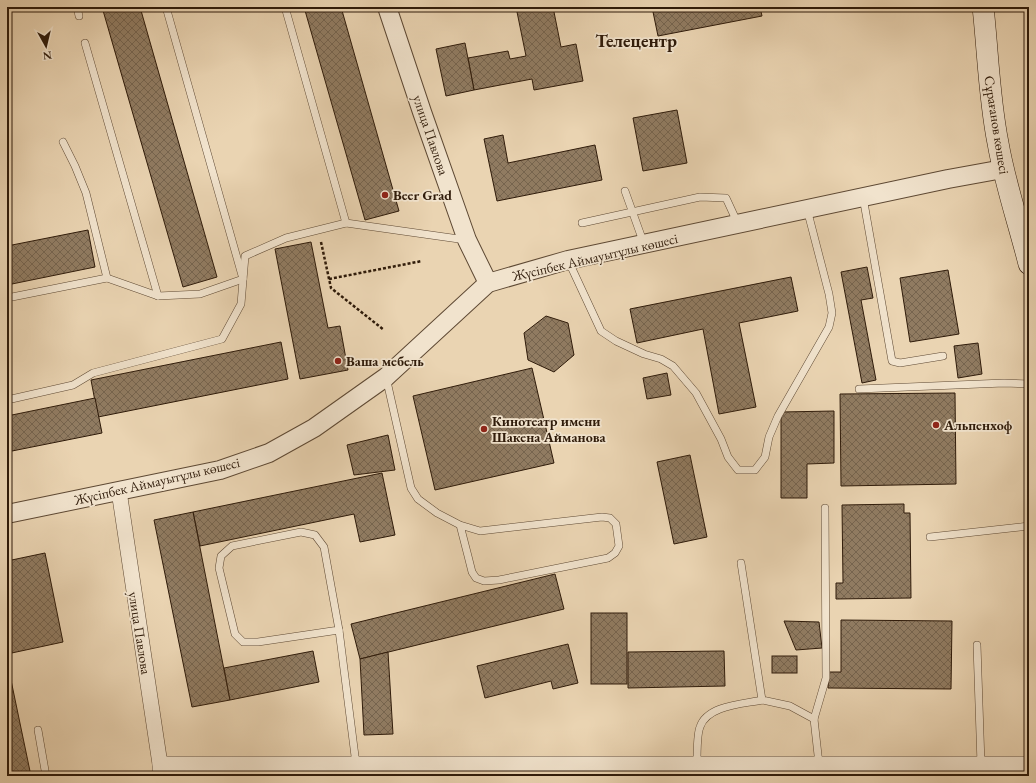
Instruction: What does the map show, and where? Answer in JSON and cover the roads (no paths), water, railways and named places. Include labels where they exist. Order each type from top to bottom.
[{"type":"main road","name":"Сұрағанов көшесі","points":[[984,7],[994,117],[1003,169],[1029,264]]},
{"type":"street","name":"улица Павлова","points":[[388,7],[427,126],[467,240],[488,283]]},
{"type":"street","name":"Жүсіпбек Аймауытұлы көшесі","points":[[7,514],[220,470],[269,453],[314,428],[386,377],[488,283],[568,260],[863,197],[1003,169]]},
{"type":"street","name":"улица Павлова","points":[[119,491],[160,770]]},
{"type":"street","points":[[160,770],[356,764],[697,764],[819,770],[981,764],[1029,764]]},
{"type":"lane","points":[[77,7],[80,16]]},
{"type":"lane","points":[[166,7],[243,279]]},
{"type":"lane","points":[[285,7],[346,223]]},
{"type":"lane","points":[[85,43],[158,296]]},
{"type":"lane","points":[[63,142],[86,193],[107,278]]},
{"type":"lane","points":[[625,191],[644,244]]},
{"type":"lane","points":[[582,223],[700,197],[726,198],[738,224]]},
{"type":"lane","points":[[863,197],[892,361],[900,363],[942,356]]},
{"type":"lane","points":[[568,260],[601,331],[616,341],[644,354],[661,359],[673,366],[696,393],[721,439],[728,457],[738,470],[755,470],[765,457],[769,437],[778,416],[829,327],[832,313],[829,294],[807,209]]},
{"type":"lane","points":[[7,400],[73,385],[93,373],[222,339],[240,304],[246,256],[286,238],[346,223],[467,240]]},
{"type":"lane","points":[[7,298],[107,278],[158,296],[200,294],[243,279]]},
{"type":"lane","points":[[386,377],[411,488],[418,500],[437,514],[460,525],[480,531],[602,517],[610,518],[616,524],[619,546],[615,553],[608,558],[499,580],[484,581],[476,578],[472,572],[460,525]]},
{"type":"lane","points":[[860,389],[1004,383],[1029,384]]},
{"type":"lane","points":[[819,770],[814,719],[826,678],[825,508]]},
{"type":"lane","points":[[930,537],[1029,526]]},
{"type":"lane","points":[[340,630],[258,642],[243,642],[235,634],[219,568],[221,556],[232,546],[301,532],[315,535],[324,547],[340,630],[356,764]]},
{"type":"lane","points":[[741,563],[762,700]]},
{"type":"lane","points":[[977,645],[981,764]]},
{"type":"lane","points":[[697,764],[700,726],[708,716],[719,708],[762,700],[790,706],[814,719]]},
{"type":"lane","points":[[38,730],[46,776]]},
{"type":"place","name":"Beer Grad","points":[[385,195]]},
{"type":"place","name":"Ваша мебель","points":[[338,361]]},
{"type":"place","name":"Альпенхоф","points":[[936,425]]},
{"type":"place","name":"Кинотеатр имени Шакена Айманова","points":[[484,429]]},
{"type":"district","name":"Телецентр","points":[[636,41]]}]
